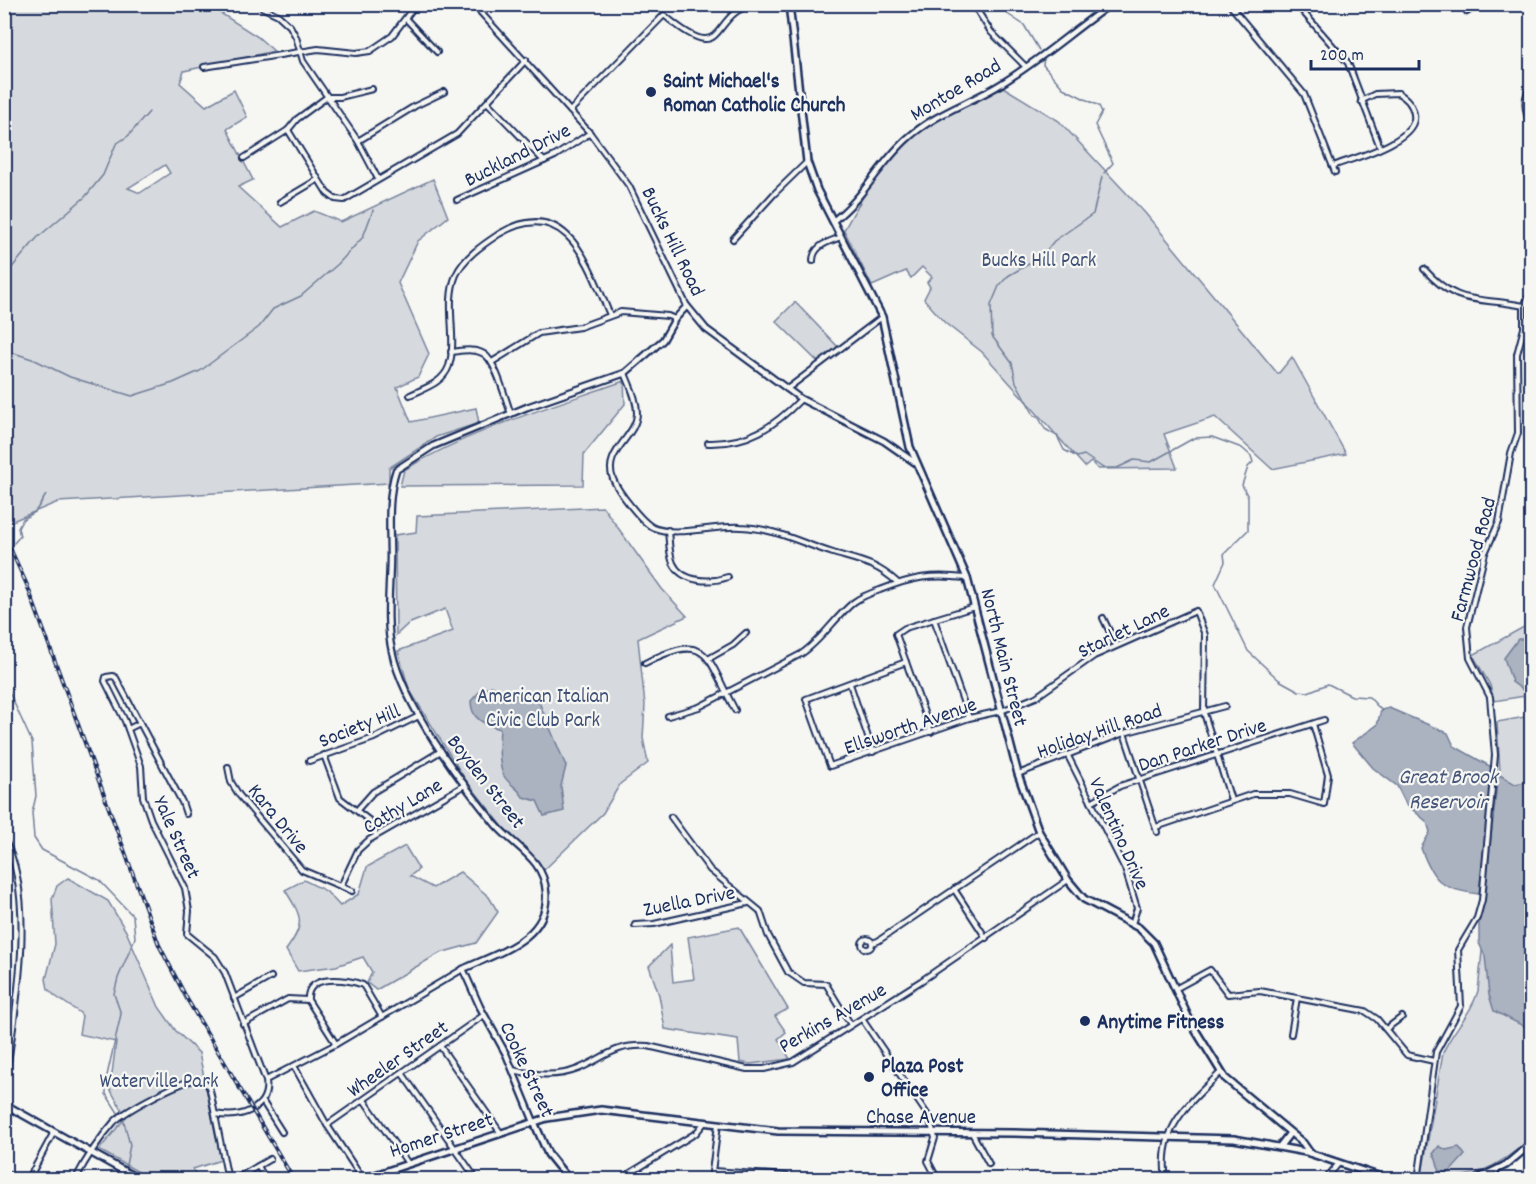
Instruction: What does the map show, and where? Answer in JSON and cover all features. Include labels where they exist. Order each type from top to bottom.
[{"type":"main road","name":"North Main Street","points":[[789,4],[807,162],[833,221],[882,317],[910,447],[967,578],[1018,774],[1039,832],[1068,880],[1084,899],[1132,924],[1154,943],[1205,1049],[1220,1072],[1240,1093],[1290,1133],[1310,1153],[1390,1179]]},
{"type":"main road","points":[[4,1104],[140,1179]]},
{"type":"main road","name":"Chase Avenue","points":[[534,1122],[573,1112],[608,1110],[778,1131],[972,1132],[1227,1139],[1280,1146],[1310,1153]]},
{"type":"main road","name":"Homer Street","points":[[361,1179],[534,1122]]},
{"type":"main road","name":"Cooke Street","points":[[534,1122],[548,1154],[569,1179]]},
{"type":"main road","points":[[1280,1146],[1290,1133]]},
{"type":"main road","points":[[1475,1179],[1489,1177],[1514,1160],[1532,1143]]},
{"type":"street","points":[[255,4],[278,15],[290,26],[300,52],[327,97],[358,141],[378,179]]},
{"type":"street","points":[[204,67],[318,49],[356,53],[370,51],[392,36],[416,4]]},
{"type":"street","name":"Bucks Hill Road","points":[[473,4],[590,133],[638,203],[674,284],[705,329],[801,399],[884,441],[917,464]]},
{"type":"street","points":[[570,111],[664,15],[688,35],[703,40],[714,35],[747,5],[755,4]]},
{"type":"street","points":[[973,4],[991,32],[1025,66]]},
{"type":"street","points":[[1099,4],[1104,9]]},
{"type":"street","name":"Montoe Road","points":[[833,221],[858,198],[873,175],[910,135],[943,113],[996,87],[1048,53],[1111,4]]},
{"type":"street","points":[[1296,4],[1348,63],[1380,147]]},
{"type":"street","points":[[1467,12],[1478,4]]},
{"type":"street","points":[[1230,5],[1304,94],[1335,172]]},
{"type":"street","points":[[406,18],[437,52]]},
{"type":"street","points":[[288,130],[317,180],[335,199],[344,200],[444,143],[488,103],[526,60]]},
{"type":"street","points":[[1532,85],[1524,97],[1532,132]]},
{"type":"street","points":[[244,158],[288,130],[297,119],[327,97],[340,97],[372,89]]},
{"type":"street","points":[[358,141],[415,106],[444,93]]},
{"type":"street","points":[[1333,166],[1407,133],[1415,119],[1414,111],[1405,97],[1398,93],[1376,94],[1361,101]]},
{"type":"street","points":[[488,103],[544,161]]},
{"type":"street","name":"Buckland Drive","points":[[457,200],[544,161],[590,133]]},
{"type":"street","points":[[733,238],[807,162]]},
{"type":"street","points":[[280,202],[317,180]]},
{"type":"street","points":[[410,395],[441,379],[449,366],[451,294],[457,274],[486,242],[523,224],[549,226],[573,238],[582,250],[610,315]]},
{"type":"street","points":[[813,261],[814,251],[819,246],[841,237]]},
{"type":"street","points":[[1424,269],[1440,287],[1452,295],[1524,306]]},
{"type":"street","name":"Farmwood Road","points":[[1418,1179],[1434,1061],[1441,1040],[1461,1006],[1458,951],[1477,918],[1482,900],[1495,755],[1490,697],[1470,658],[1467,627],[1485,553],[1499,522],[1510,453],[1518,433],[1518,354],[1524,328],[1524,306],[1532,291]]},
{"type":"street","name":"Boyden Street","points":[[266,1080],[336,1044],[463,969],[528,937],[543,912],[546,892],[537,863],[502,832],[441,751],[420,716],[394,659],[391,644],[390,515],[396,470],[434,446],[511,414],[625,373],[663,340],[675,319],[687,306]]},
{"type":"street","points":[[492,362],[539,333],[580,327],[610,315],[629,312],[675,319]]},
{"type":"street","points":[[787,389],[882,317]]},
{"type":"street","points":[[451,352],[472,351],[484,354],[492,362],[511,414]]},
{"type":"street","points":[[625,373],[634,395],[636,418],[613,456],[611,472],[617,486],[646,523],[652,527],[668,530],[740,526],[764,529],[864,561],[898,583]]},
{"type":"street","points":[[708,443],[720,443],[762,433],[780,420],[801,399]]},
{"type":"street","points":[[668,530],[672,562],[686,576],[717,581],[728,577]]},
{"type":"street","points":[[668,716],[699,707],[801,654],[812,647],[853,602],[898,583],[935,575],[967,578]]},
{"type":"street","points":[[932,732],[896,634],[905,628],[974,607]]},
{"type":"street","name":"Starlet Lane","points":[[1001,711],[1036,697],[1094,656],[1196,611],[1205,635],[1204,713]]},
{"type":"street","points":[[1103,618],[1116,645]]},
{"type":"street","points":[[934,619],[969,718]]},
{"type":"street","points":[[708,659],[733,645],[746,633]]},
{"type":"street","points":[[645,663],[671,650],[685,647],[699,650],[708,659],[735,710]]},
{"type":"street","points":[[873,752],[850,684],[906,662]]},
{"type":"street","name":"Yale Street","points":[[186,814],[182,802],[116,678],[110,675],[105,681],[128,729],[141,766],[143,797],[185,888],[189,911],[187,934],[215,957],[225,973],[266,1080]]},
{"type":"street","name":"Ellsworth Avenue","points":[[850,684],[806,699],[830,766],[969,718],[1001,711]]},
{"type":"street","name":"Holiday Hill Road","points":[[1018,774],[1124,733],[1225,706]]},
{"type":"street","points":[[1204,713],[1231,800]]},
{"type":"street","name":"Society Hill","points":[[309,761],[374,738],[420,716]]},
{"type":"street","name":"Dan Parker Drive","points":[[1090,802],[1120,786],[1324,720]]},
{"type":"street","points":[[128,729],[140,723]]},
{"type":"street","points":[[1156,827],[1253,794],[1290,794],[1324,804],[1328,775],[1313,724]]},
{"type":"street","points":[[1124,733],[1157,832]]},
{"type":"street","points":[[357,810],[373,792],[441,751]]},
{"type":"street","points":[[324,755],[340,798],[370,820],[376,835]]},
{"type":"street","name":"Valentino Drive","points":[[1068,756],[1125,870],[1137,908],[1132,924]]},
{"type":"street","name":"Kara Drive","points":[[228,767],[231,782],[239,795],[302,870],[352,891]]},
{"type":"street","name":"Cathy Lane","points":[[341,886],[358,850],[376,835],[465,784]]},
{"type":"street","points":[[671,817],[710,870],[760,911],[768,935],[788,972],[804,983],[826,984],[851,1025]]},
{"type":"street","points":[[872,943],[1039,832]]},
{"type":"street","points":[[4,839],[16,867],[23,923],[13,1027],[4,1088]]},
{"type":"street","name":"Perkins Avenue","points":[[513,1070],[526,1073],[561,1073],[575,1070],[619,1047],[633,1045],[648,1046],[733,1066],[764,1069],[793,1062],[986,938],[1068,880]]},
{"type":"street","points":[[954,889],[986,938]]},
{"type":"street","name":"Zuella Drive","points":[[635,925],[654,924],[749,903]]},
{"type":"street","name":"Cooke Street","points":[[463,969],[513,1070],[534,1122]]},
{"type":"street","points":[[1175,990],[1210,970],[1228,994],[1257,991],[1365,1011],[1375,1017],[1407,1055],[1434,1061]]},
{"type":"street","points":[[234,998],[271,976]]},
{"type":"street","points":[[336,1044],[308,1000],[311,987],[332,979],[354,982],[368,991],[382,1017]]},
{"type":"street","points":[[1291,1034],[1297,998]]},
{"type":"street","points":[[243,1024],[288,999],[308,1000]]},
{"type":"street","name":"Wheeler Street","points":[[327,1125],[484,1015]]},
{"type":"street","points":[[1386,1029],[1402,1017]]},
{"type":"street","points":[[862,1018],[927,1113],[935,1132],[928,1161],[938,1179]]},
{"type":"street","points":[[4,1025],[13,1027]]},
{"type":"street","points":[[440,1046],[500,1132]]},
{"type":"street","points":[[294,1066],[361,1179]]},
{"type":"street","points":[[1166,1179],[1164,1156],[1168,1137],[1180,1113],[1220,1072]]},
{"type":"street","points":[[402,1073],[477,1179]]},
{"type":"street","points":[[75,1179],[91,1151],[124,1114],[177,1087],[198,1080],[209,1087],[228,1179]]},
{"type":"street","points":[[215,1114],[238,1114],[253,1109],[263,1102],[266,1094],[266,1080]]},
{"type":"street","points":[[364,1100],[407,1162]]},
{"type":"street","points":[[263,1102],[282,1132]]},
{"type":"street","points":[[619,1179],[688,1138],[705,1122]]},
{"type":"street","points":[[711,1179],[718,1124]]},
{"type":"street","points":[[28,1179],[55,1131]]},
{"type":"street","points":[[972,1132],[989,1164]]},
{"type":"street","points":[[234,1179],[270,1159]]},
{"type":"street","points":[[1325,1179],[1340,1162]]},
{"type":"street","points":[[258,1166],[266,1179]]},
{"type":"street","points":[[713,1171],[786,1176],[794,1179]]},
{"type":"street","points":[[4,1172],[19,1179]]},
{"type":"green space","points":[[4,5],[208,5],[258,37],[274,51],[184,71],[180,83],[206,106],[234,90],[247,117],[227,129],[253,180],[238,187],[282,227],[314,211],[341,222],[433,179],[448,217],[418,241],[398,283],[429,354],[418,377],[397,387],[411,422],[476,408],[479,423],[436,437],[389,468],[389,483],[58,502],[10,522],[4,514]],"holes":[[[165,165],[170,173],[140,193],[128,188]]]},
{"type":"green space","name":"Bucks Hill Park","points":[[1003,87],[1059,121],[1145,213],[1278,374],[1292,357],[1346,454],[1272,469],[1215,417],[1164,434],[1177,468],[1098,469],[1091,462],[1085,467],[982,352],[945,323],[924,299],[930,287],[927,282],[932,277],[922,267],[911,278],[906,271],[872,286],[844,230],[861,200],[882,169],[906,141],[919,130],[942,116]]},
{"type":"green space","points":[[795,302],[838,347],[819,363],[776,321]]},
{"type":"green space","points":[[624,381],[625,404],[584,454],[583,485],[400,486],[404,470],[457,442]]},
{"type":"green space","name":"American Italian Civic Club Park","points":[[603,507],[662,589],[687,616],[638,639],[645,705],[643,738],[648,763],[620,784],[603,813],[544,870],[529,851],[504,828],[465,779],[409,689],[398,651],[453,631],[445,609],[408,624],[396,635],[395,535],[416,532],[417,516]]},
{"type":"green space","points":[[1531,623],[1531,695],[1494,701],[1490,685],[1473,655]]},
{"type":"green space","points":[[1531,716],[1531,1137],[1506,1158],[1481,1171],[1454,1178],[1421,1180],[1443,1053],[1471,1008],[1478,991],[1500,772],[1497,722]]},
{"type":"green space","points":[[405,846],[419,869],[410,876],[433,888],[460,872],[489,897],[498,912],[476,943],[440,953],[376,990],[367,983],[372,972],[363,957],[336,966],[298,971],[286,950],[297,933],[299,920],[295,907],[285,890],[304,880],[326,891],[340,906],[359,894],[367,867]]},
{"type":"green space","name":"Waterville Park","points":[[68,878],[108,901],[126,931],[159,1007],[176,1031],[199,1053],[221,1160],[193,1169],[198,1179],[151,1179],[99,1150],[126,1117],[110,1089],[116,1042],[79,1034],[82,1016],[48,989],[46,979],[55,944],[52,899],[57,886]]},
{"type":"green space","points":[[739,927],[788,1009],[775,1016],[786,1032],[778,1039],[790,1059],[750,1064],[740,1062],[738,1040],[665,1029],[659,995],[649,966],[670,945],[673,982],[694,979],[688,937]]},
{"type":"water","name":"Great Brook Reservoir","points":[[1518,639],[1531,639],[1531,724],[1525,717],[1524,691],[1512,682],[1504,658]]},
{"type":"water","points":[[491,686],[539,702],[566,766],[561,786],[564,811],[544,816],[537,801],[523,797],[504,776],[500,760],[500,729],[476,717],[471,701],[480,691]]},
{"type":"water","name":"Great Brook Reservoir","points":[[1389,708],[1448,733],[1454,746],[1493,768],[1479,894],[1448,887],[1435,876],[1421,848],[1430,832],[1427,822],[1406,804],[1397,786],[1373,768],[1352,743],[1377,725],[1381,710]]},
{"type":"water","name":"Great Brook Reservoir","points":[[1498,774],[1515,784],[1531,781],[1531,1030],[1494,1011],[1489,995],[1485,956],[1479,943],[1479,922],[1484,901]]},
{"type":"water","points":[[1439,1146],[1446,1150],[1459,1147],[1465,1155],[1447,1175],[1440,1171],[1433,1154]]},
{"type":"waterway","points":[[1006,4],[1006,13],[1024,25],[1039,50]]},
{"type":"waterway","points":[[1376,4],[1380,8]]},
{"type":"waterway","points":[[1044,58],[1043,65],[1063,88],[1099,106],[1102,112],[1095,125],[1113,163],[1104,173]]},
{"type":"waterway","points":[[4,289],[9,271],[37,238],[85,197],[103,175],[116,144],[128,136],[149,112]]},
{"type":"waterway","points":[[1102,177],[1093,214],[1054,241],[1041,257],[1008,276],[999,286],[991,305],[992,336],[1012,363],[1016,382],[1034,415],[1039,418],[1045,429],[1057,436],[1064,450],[1077,457],[1084,455],[1103,468],[1117,468],[1134,460],[1151,462],[1194,438],[1212,437],[1242,448],[1251,456],[1253,462],[1248,467],[1242,485],[1248,497],[1248,530],[1224,554],[1225,562],[1215,584],[1248,651],[1279,680],[1299,691],[1308,692],[1328,684],[1352,696],[1369,697],[1382,711]]},
{"type":"waterway","points":[[4,354],[11,352],[35,360],[70,377],[132,396],[173,383],[200,371],[259,327],[273,309],[301,296],[338,264],[363,237],[373,210]]},
{"type":"waterway","points":[[14,543],[20,536],[18,528],[23,519],[35,512],[46,495]]},
{"type":"waterway","points":[[4,553],[8,549]]},
{"type":"waterway","points":[[4,681],[32,742],[36,796],[32,813],[34,838],[42,850],[99,880],[133,916],[135,938],[118,978],[114,994],[121,1014],[106,1080],[106,1094],[124,1122],[130,1145],[125,1170]]},
{"type":"waterway","points":[[123,1174],[123,1180]]},
{"type":"railway","points":[[4,535],[27,585],[159,945],[187,999],[294,1180]]},
{"type":"place","name":"Saint Michael's Roman Catholic Church","points":[[651,92]]},
{"type":"place","name":"Anytime Fitness","points":[[1085,1021]]},
{"type":"place","name":"Plaza Post Office","points":[[869,1077]]}]
